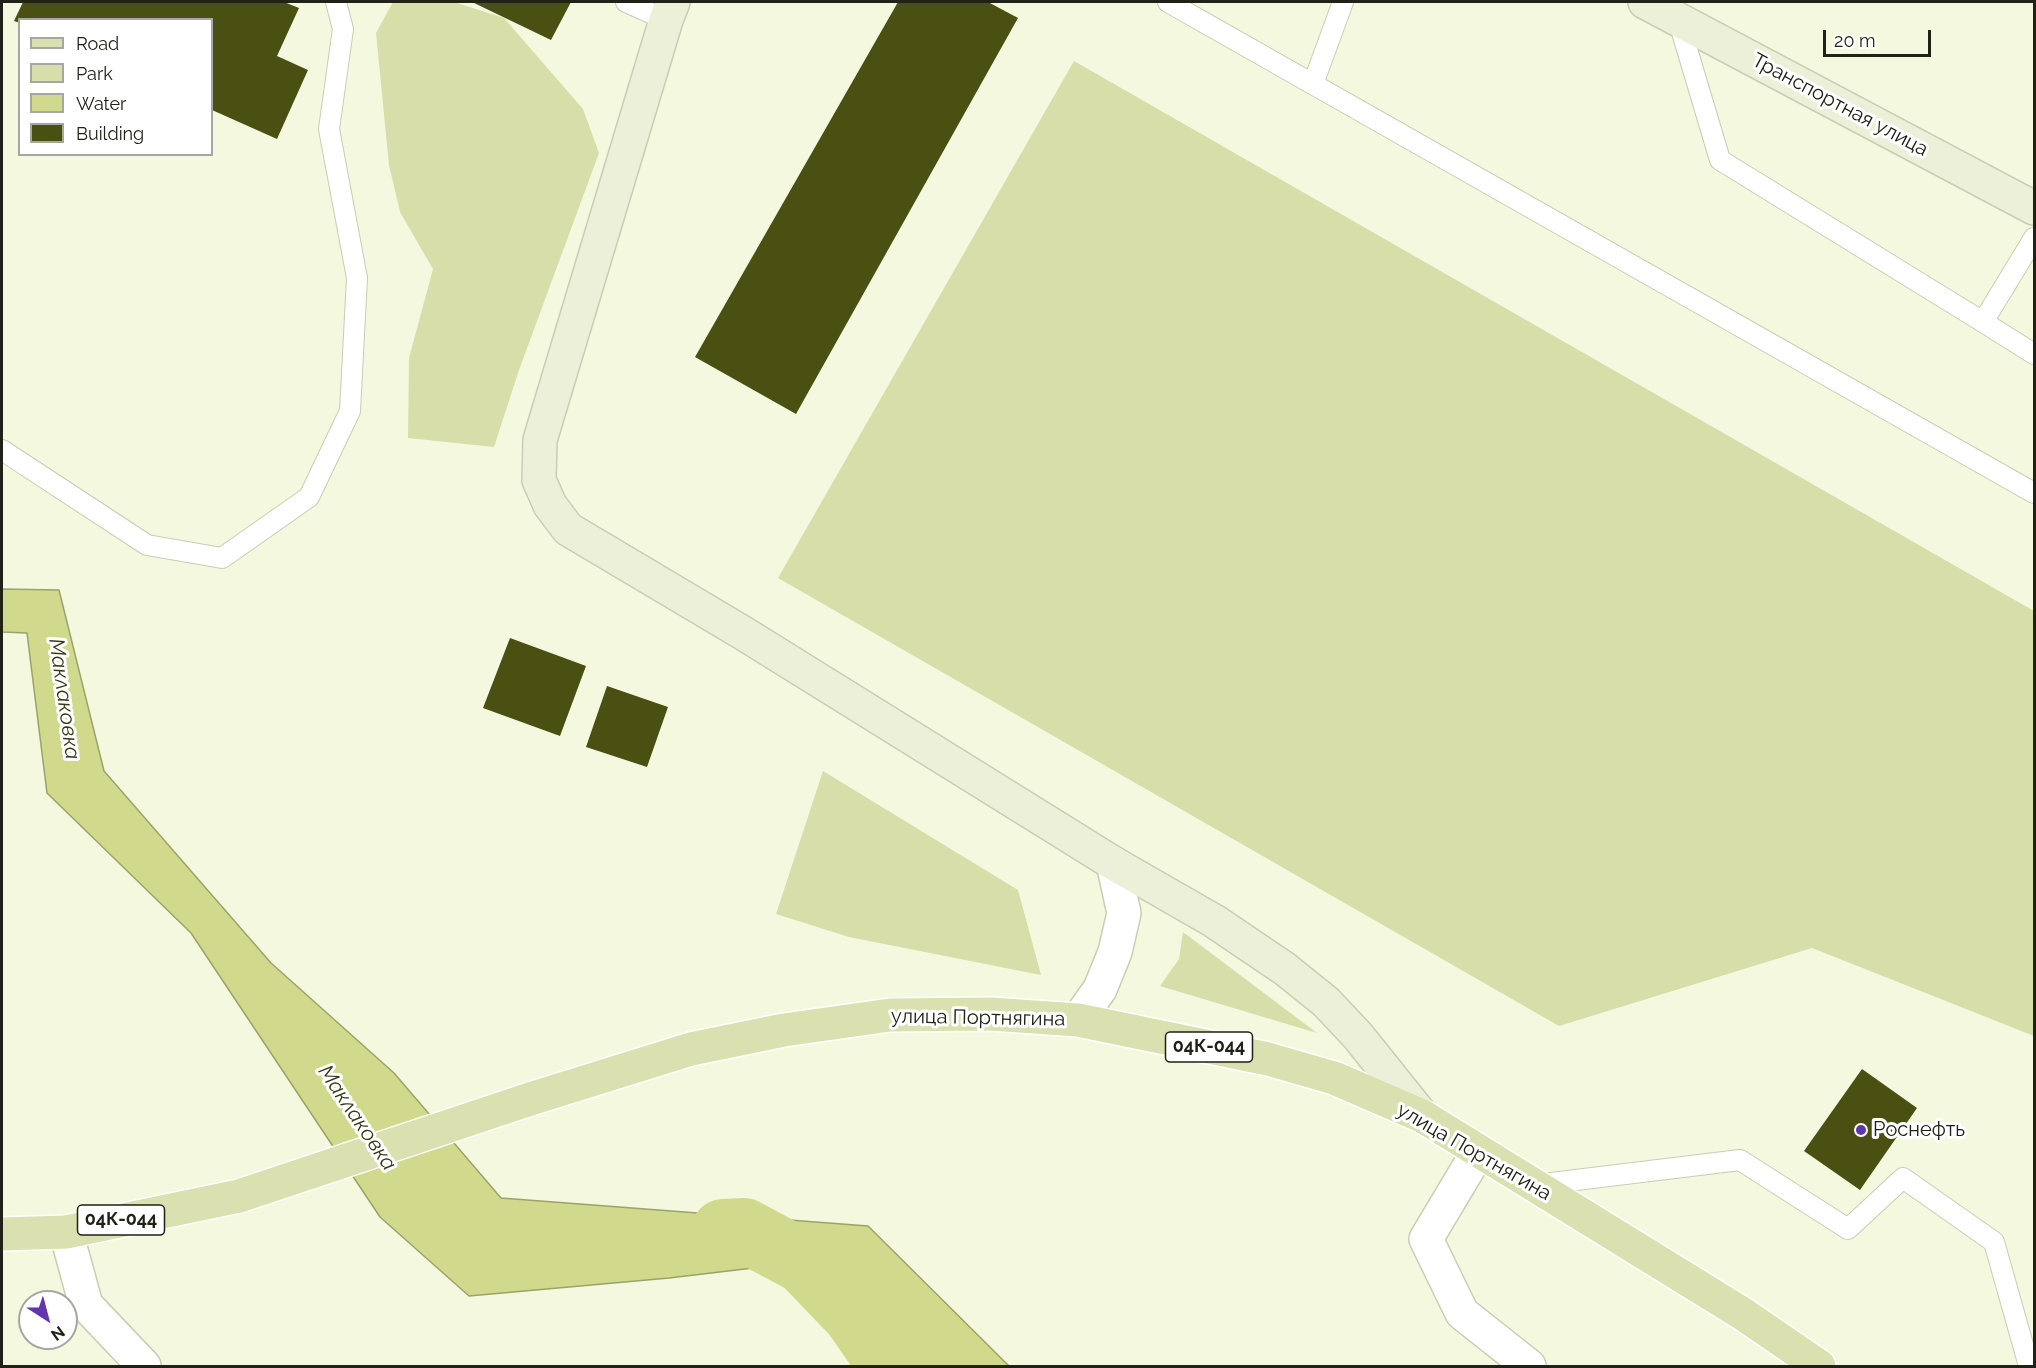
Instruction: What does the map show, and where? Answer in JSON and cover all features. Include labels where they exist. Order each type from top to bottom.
[{"type":"main road","name":"улица Портнягина","points":[[66,1232],[239,1196],[527,1100],[691,1049],[796,1028],[890,1015],[991,1014],[1078,1020],[1268,1059],[1334,1078],[1422,1116],[1743,1314],[1820,1366]]},
{"type":"main road","name":"04К-044","points":[[2,1234],[66,1232]]},
{"type":"street","name":"Транспортная улица","points":[[1645,2],[2034,208]]},
{"type":"street","points":[[670,11],[540,440],[539,480],[550,505],[568,529],[743,633],[1113,863],[1214,921],[1285,969],[1326,1002],[1358,1036],[1422,1116]]},
{"type":"street","points":[[1078,1020],[1100,990],[1117,942],[1124,913],[1113,863]]},
{"type":"street","points":[[1478,1152],[1426,1239],[1462,1312],[1529,1366]]},
{"type":"street","points":[[66,1232],[87,1305],[144,1366]]},
{"type":"lane","points":[[2,450],[147,545],[222,558],[309,497],[350,411],[355,323],[357,278],[329,129],[344,29],[336,2]]},
{"type":"lane","points":[[626,2],[670,11]]},
{"type":"lane","points":[[1168,2],[2034,493]]},
{"type":"lane","points":[[1313,84],[1343,2]]},
{"type":"lane","points":[[1678,19],[1720,160],[2034,354]]},
{"type":"lane","points":[[1983,322],[2034,238]]},
{"type":"lane","points":[[1532,1185],[1740,1160],[1848,1229],[1903,1178],[1994,1242],[2029,1366]]},
{"type":"green space","points":[[393,2],[454,2],[504,18],[583,109],[599,153],[519,370],[494,447],[408,438],[409,358],[433,269],[400,212],[389,165],[376,33]]},
{"type":"green space","points":[[1074,61],[2034,611],[2034,1036],[1812,948],[1559,1026],[778,578]]},
{"type":"green space","points":[[823,771],[1018,890],[1041,975],[849,937],[776,914]]},
{"type":"green space","points":[[1183,932],[1317,1033],[1160,986],[1179,959]]},
{"type":"water","points":[[2,589],[59,590],[104,771],[271,963],[394,1073],[501,1198],[868,1226],[1009,1366],[890,1366],[854,1314],[804,1262],[669,1278],[469,1296],[380,1217],[191,933],[47,793],[27,633],[2,632]]},
{"type":"building","points":[[23,2],[284,2],[299,8],[277,56],[308,70],[277,139],[213,110],[213,18],[18,18],[18,22],[14,21]]},
{"type":"building","points":[[472,2],[571,2],[551,40]]},
{"type":"building","points":[[898,2],[988,2],[1018,18],[796,414],[695,357]]},
{"type":"building","points":[[510,638],[586,666],[560,736],[483,708]]},
{"type":"building","points":[[607,686],[668,707],[647,767],[586,747]]},
{"type":"building","name":"Роснефть","points":[[1862,1069],[1917,1108],[1860,1190],[1804,1151]]},
{"type":"waterway","name":"Маклаковка","points":[[723,1231],[744,1230],[804,1262],[854,1314],[890,1366]]},
{"type":"place","name":"Роснефть","points":[[1861,1130]]}]
